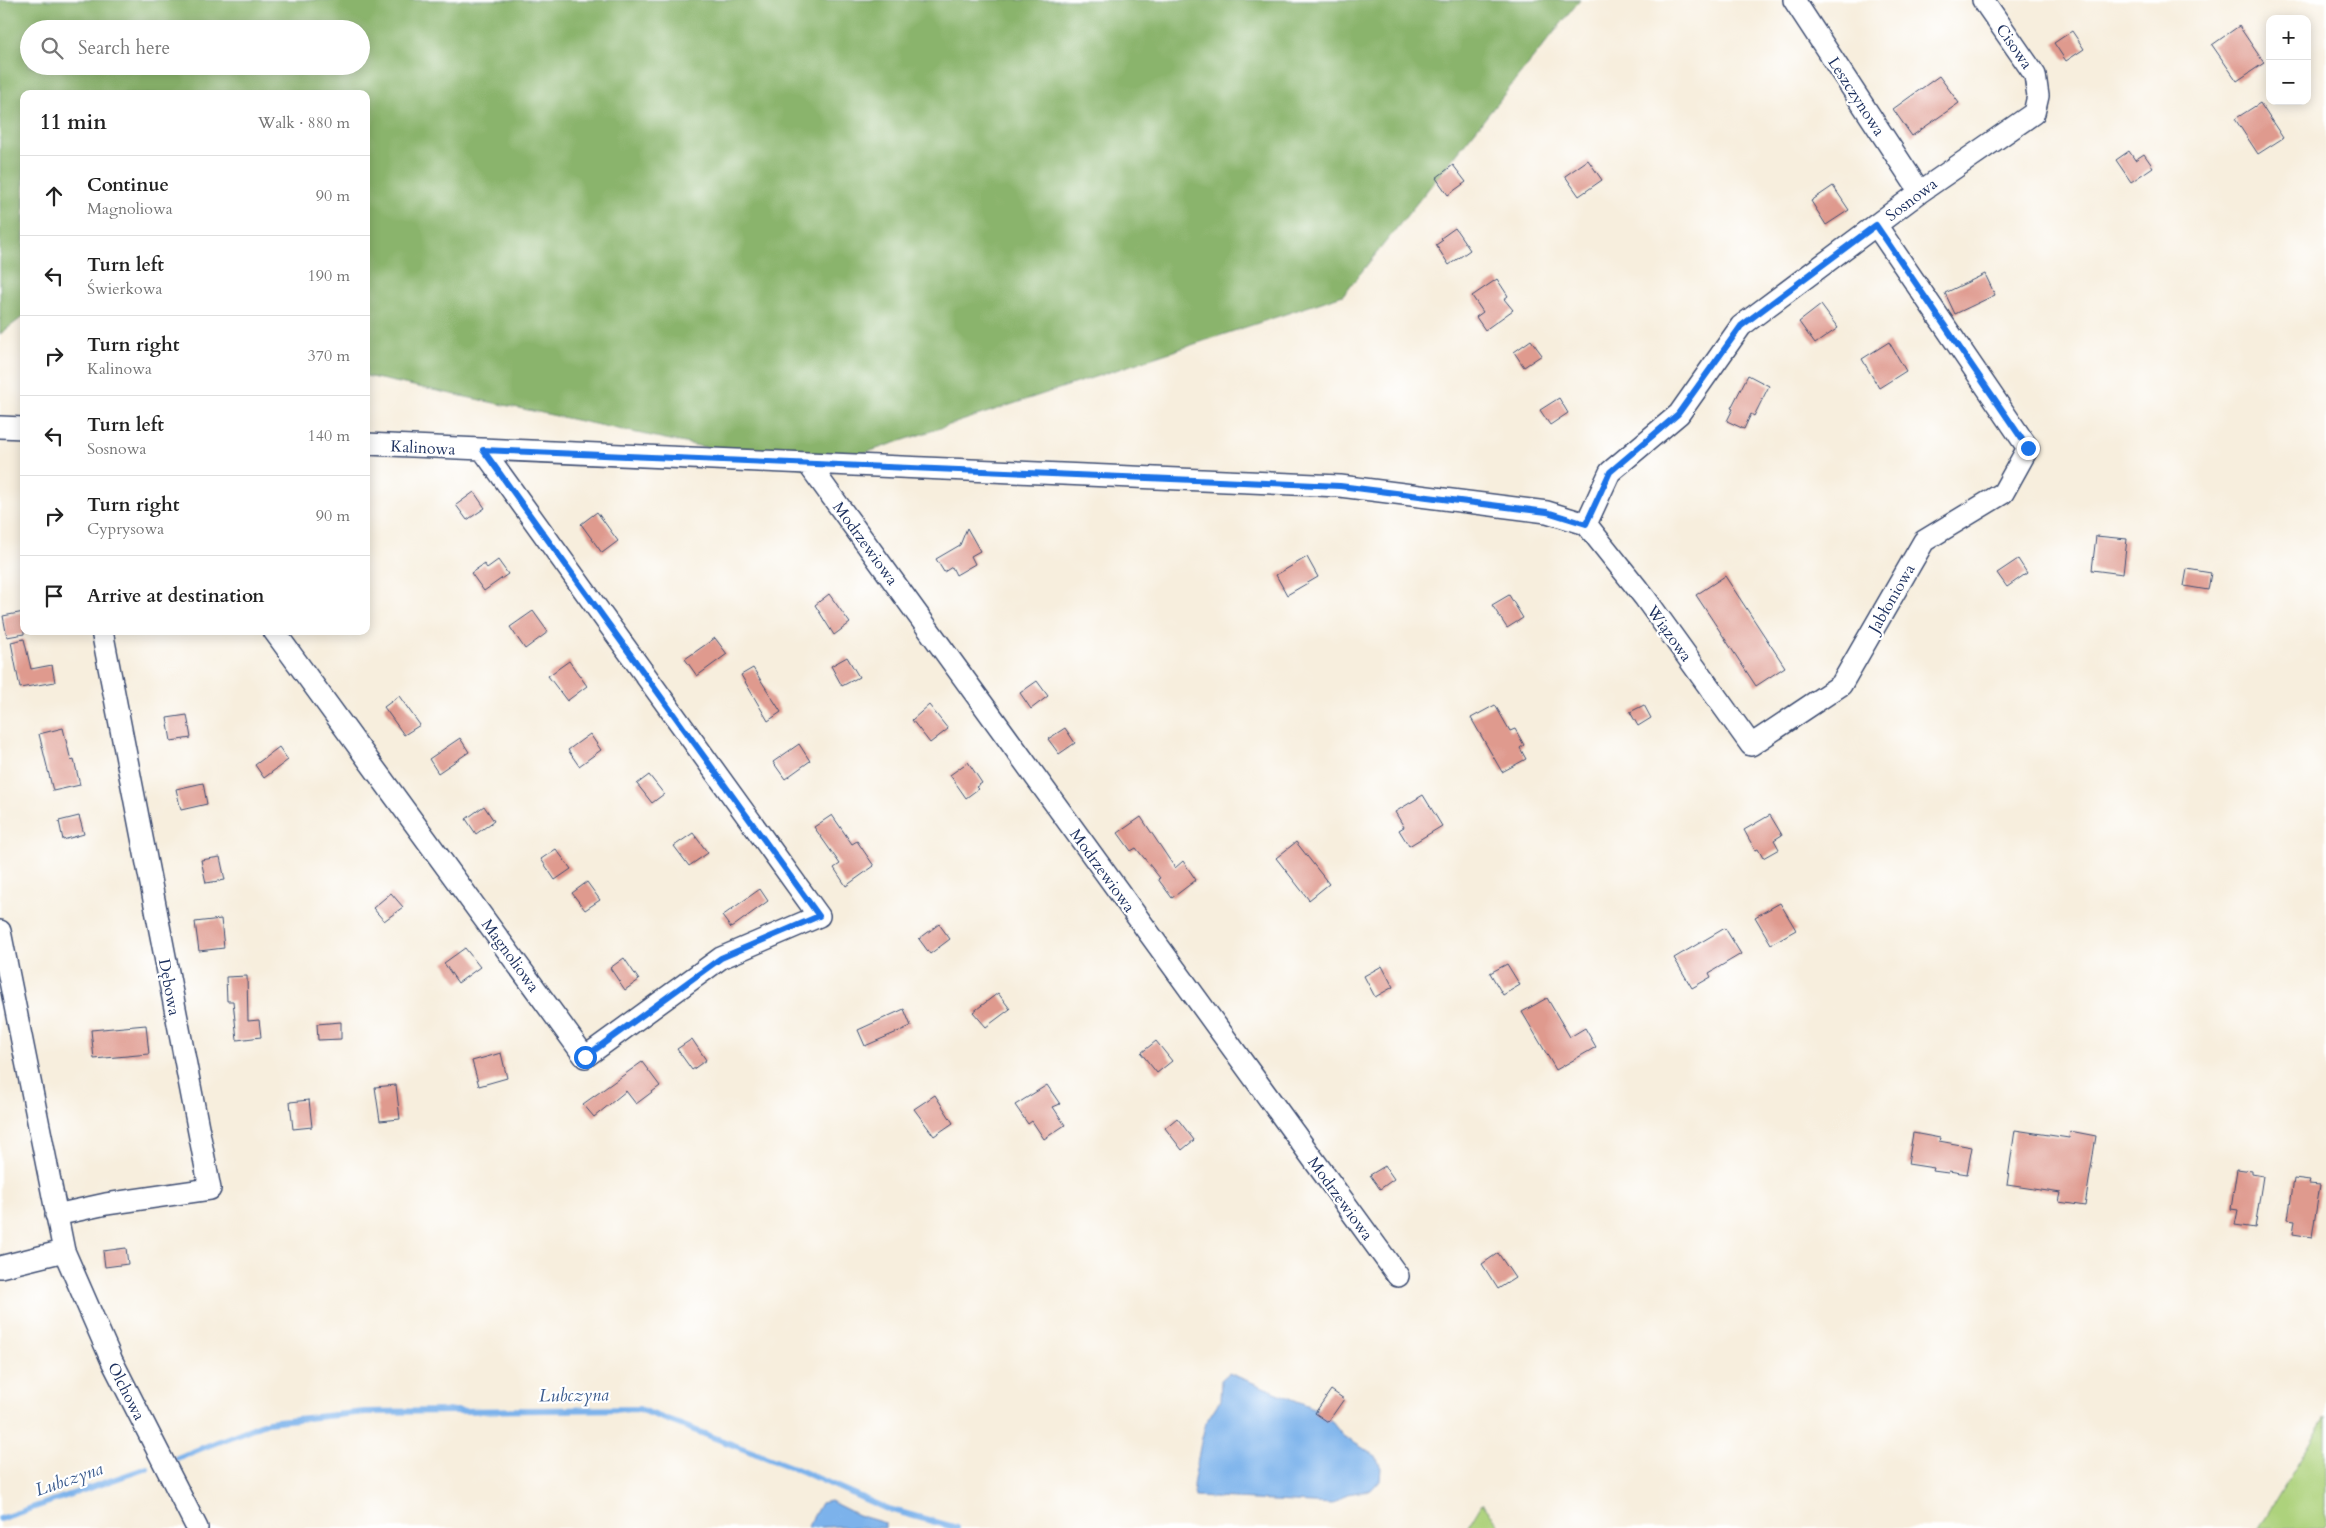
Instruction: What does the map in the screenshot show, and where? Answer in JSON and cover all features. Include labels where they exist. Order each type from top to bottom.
[{"type":"street","name":"Leszczynowa","points":[[1794,0],[1920,192]]},
{"type":"street","name":"Cisowa","points":[[1983,0],[2035,76],[2038,96]]},
{"type":"street","name":"Sosnowa","points":[[1586,524],[1610,472],[1678,414],[1741,326],[1920,192],[2034,113],[2038,96]]},
{"type":"street","name":"Jabłoniowa","points":[[1750,745],[1841,685],[1924,541],[2003,493],[2028,448],[1876,225]]},
{"type":"street","points":[[0,427],[20,428]]},
{"type":"street","name":"Kalinowa","points":[[370,444],[1340,486],[1547,512],[1586,524]]},
{"type":"street","name":"Magnoliowa","points":[[277,635],[585,1057],[721,958],[819,916],[483,450]]},
{"type":"street","name":"Modrzewiowa","points":[[809,464],[1398,1276]]},
{"type":"street","name":"Wiązowa","points":[[1586,524],[1645,598],[1750,745]]},
{"type":"street","name":"Dębowa","points":[[56,1215],[106,1204],[210,1189],[103,635]]},
{"type":"street","points":[[0,931],[56,1215]]},
{"type":"street","name":"Olchowa","points":[[56,1215],[64,1251],[112,1361],[197,1528]]},
{"type":"street","points":[[0,1268],[64,1251]]},
{"type":"green space","points":[[0,0],[1580,0],[1343,295],[813,470],[370,377],[370,90],[20,90],[20,319],[0,334]]},
{"type":"green space","points":[[2326,1417],[2326,1523],[2323,1528],[2259,1528]]},
{"type":"green space","points":[[1482,1503],[1502,1528],[1467,1528]]},
{"type":"water","points":[[1229,1373],[1324,1412],[1343,1436],[1376,1456],[1381,1468],[1380,1480],[1371,1490],[1347,1494],[1333,1504],[1195,1497],[1193,1485],[1206,1422],[1220,1400],[1221,1380]]},
{"type":"water","points":[[830,1501],[858,1515],[885,1523],[885,1528],[847,1528],[843,1526],[807,1528],[821,1503]]},
{"type":"building","points":[[2239,26],[2264,63],[2237,81],[2212,45]]},
{"type":"building","points":[[2072,31],[2084,49],[2066,61],[2054,43]]},
{"type":"building","points":[[1939,76],[1959,103],[1912,136],[1893,109]]},
{"type":"building","points":[[2260,103],[2283,138],[2258,154],[2235,119]]},
{"type":"building","points":[[2129,151],[2135,160],[2144,154],[2153,167],[2131,182],[2116,160]]},
{"type":"building","points":[[1588,160],[1602,180],[1579,196],[1565,176]]},
{"type":"building","points":[[1453,165],[1466,182],[1448,195],[1436,178]]},
{"type":"building","points":[[1833,186],[1849,210],[1826,225],[1811,201]]},
{"type":"building","points":[[1455,228],[1470,250],[1449,265],[1436,245],[1443,240],[1441,238]]},
{"type":"building","points":[[1985,274],[1995,295],[1955,314],[1945,293]]},
{"type":"building","points":[[1497,279],[1508,296],[1504,299],[1513,310],[1485,330],[1476,317],[1483,312],[1472,296]]},
{"type":"building","points":[[1821,305],[1838,328],[1815,344],[1799,322]]},
{"type":"building","points":[[1531,340],[1542,355],[1524,367],[1514,352]]},
{"type":"building","points":[[1889,342],[1906,371],[1879,388],[1862,359]]},
{"type":"building","points":[[1748,375],[1769,386],[1754,416],[1751,414],[1744,429],[1727,421],[1733,409],[1731,408]]},
{"type":"building","points":[[1559,398],[1568,413],[1550,425],[1540,410]]},
{"type":"building","points":[[474,492],[485,508],[467,520],[456,505]]},
{"type":"building","points":[[597,512],[618,541],[602,553],[581,524]]},
{"type":"building","points":[[967,528],[980,551],[971,556],[975,564],[956,575],[952,567],[944,572],[936,559],[960,545]]},
{"type":"building","points":[[2096,536],[2127,539],[2123,574],[2092,570]]},
{"type":"building","points":[[1307,557],[1318,577],[1287,595],[1276,575]]},
{"type":"building","points":[[2018,559],[2027,573],[2007,587],[1997,573]]},
{"type":"building","points":[[498,560],[508,574],[484,591],[471,573],[484,564],[487,568]]},
{"type":"building","points":[[2187,569],[2211,573],[2208,590],[2184,586]]},
{"type":"building","points":[[1725,576],[1785,667],[1756,686],[1696,595]]},
{"type":"building","points":[[829,594],[850,623],[834,635],[815,605]]},
{"type":"building","points":[[1509,595],[1523,618],[1507,628],[1492,605]]},
{"type":"building","points":[[533,611],[548,632],[525,649],[510,627]]},
{"type":"building","points":[[20,613],[20,635],[7,637],[3,616]]},
{"type":"building","points":[[715,638],[727,654],[697,676],[685,659]]},
{"type":"building","points":[[24,639],[31,669],[52,665],[55,682],[20,688],[11,642]]},
{"type":"building","points":[[847,657],[859,677],[842,686],[831,666]]},
{"type":"building","points":[[569,661],[587,686],[567,701],[548,676]]},
{"type":"building","points":[[753,668],[781,712],[768,721],[741,675]]},
{"type":"building","points":[[1037,681],[1048,696],[1031,709],[1020,693]]},
{"type":"building","points":[[399,696],[420,725],[404,735],[384,707]]},
{"type":"building","points":[[929,705],[948,729],[930,743],[912,720]]},
{"type":"building","points":[[1495,705],[1510,731],[1515,729],[1524,745],[1520,748],[1526,759],[1502,772],[1471,718]]},
{"type":"building","points":[[1644,705],[1651,718],[1638,726],[1630,712]]},
{"type":"building","points":[[187,715],[191,738],[171,741],[167,718]]},
{"type":"building","points":[[63,728],[71,761],[74,760],[80,785],[53,791],[39,734]]},
{"type":"building","points":[[1065,728],[1075,743],[1059,754],[1048,739]]},
{"type":"building","points":[[590,734],[601,750],[579,766],[568,750]]},
{"type":"building","points":[[460,738],[469,752],[438,773],[429,759]]},
{"type":"building","points":[[799,744],[810,761],[785,779],[773,762]]},
{"type":"building","points":[[279,747],[288,760],[264,778],[255,765]]},
{"type":"building","points":[[968,762],[982,783],[976,787],[978,789],[966,798],[950,775]]},
{"type":"building","points":[[649,775],[664,794],[652,803],[637,784]]},
{"type":"building","points":[[203,783],[207,804],[181,810],[176,789]]},
{"type":"building","points":[[1423,795],[1442,826],[1409,846],[1399,830],[1404,827],[1395,812]]},
{"type":"building","points":[[484,806],[494,821],[476,834],[466,819]]},
{"type":"building","points":[[832,815],[852,844],[857,841],[874,866],[846,886],[834,868],[840,864],[814,827]]},
{"type":"building","points":[[1770,815],[1782,835],[1774,840],[1779,849],[1763,858],[1758,849],[1755,850],[1744,830]]},
{"type":"building","points":[[79,816],[84,834],[63,840],[59,821]]},
{"type":"building","points":[[1141,817],[1175,868],[1183,861],[1196,880],[1172,898],[1158,879],[1160,878],[1136,848],[1131,851],[1118,833]]},
{"type":"building","points":[[693,833],[708,853],[689,866],[674,846]]},
{"type":"building","points":[[1296,842],[1329,884],[1309,900],[1276,858]]},
{"type":"building","points":[[556,849],[571,869],[555,880],[541,859]]},
{"type":"building","points":[[220,857],[225,880],[206,883],[201,860]]},
{"type":"building","points":[[587,882],[600,900],[585,910],[572,893]]},
{"type":"building","points":[[760,889],[768,901],[731,928],[722,916]]},
{"type":"building","points":[[391,893],[403,907],[384,921],[373,908]]},
{"type":"building","points":[[1780,903],[1796,930],[1771,944],[1755,917]]},
{"type":"building","points":[[221,919],[224,948],[199,951],[195,922]]},
{"type":"building","points":[[939,924],[950,939],[930,954],[919,939]]},
{"type":"building","points":[[1725,928],[1741,954],[1709,973],[1711,977],[1692,988],[1674,958]]},
{"type":"building","points":[[465,948],[480,967],[458,983],[444,963]]},
{"type":"building","points":[[624,958],[639,980],[625,990],[610,968]]},
{"type":"building","points":[[1507,964],[1520,985],[1503,995],[1490,973]]},
{"type":"building","points":[[1382,966],[1393,987],[1375,997],[1364,976]]},
{"type":"building","points":[[247,976],[248,1021],[259,1020],[261,1037],[237,1040],[233,1001],[227,1001],[226,977]]},
{"type":"building","points":[[998,993],[1010,1009],[986,1027],[973,1012]]},
{"type":"building","points":[[1547,998],[1570,1037],[1585,1028],[1596,1047],[1556,1070],[1522,1012]]},
{"type":"building","points":[[904,1009],[911,1026],[865,1046],[858,1030]]},
{"type":"building","points":[[341,1022],[341,1039],[318,1040],[317,1024]]},
{"type":"building","points":[[146,1025],[149,1054],[94,1059],[91,1030]]},
{"type":"building","points":[[692,1039],[706,1060],[692,1070],[677,1049]]},
{"type":"building","points":[[1156,1041],[1172,1061],[1157,1073],[1141,1053]]},
{"type":"building","points":[[501,1053],[507,1078],[479,1086],[472,1061]]},
{"type":"building","points":[[642,1062],[660,1086],[636,1104],[626,1091],[594,1117],[583,1104]]},
{"type":"building","points":[[396,1085],[400,1119],[380,1121],[375,1087]]},
{"type":"building","points":[[1047,1085],[1060,1104],[1053,1107],[1065,1125],[1044,1139],[1032,1121],[1028,1124],[1015,1105]]},
{"type":"building","points":[[935,1095],[953,1123],[934,1136],[914,1109]]},
{"type":"building","points":[[309,1100],[312,1127],[293,1129],[290,1102]]},
{"type":"building","points":[[1177,1118],[1194,1140],[1182,1150],[1165,1128]]},
{"type":"building","points":[[2015,1130],[2069,1138],[2070,1131],[2096,1136],[2085,1206],[2059,1202],[2061,1193],[2007,1185]]},
{"type":"building","points":[[1913,1133],[1940,1138],[1939,1141],[1972,1147],[1967,1174],[1933,1171],[1934,1168],[1908,1164]]},
{"type":"building","points":[[1385,1166],[1394,1179],[1380,1189],[1370,1175]]},
{"type":"building","points":[[2237,1169],[2252,1171],[2252,1174],[2263,1176],[2255,1228],[2235,1225],[2238,1210],[2231,1209]]},
{"type":"building","points":[[2294,1179],[2310,1181],[2309,1184],[2320,1185],[2312,1237],[2293,1234],[2295,1220],[2288,1219]]},
{"type":"building","points":[[126,1248],[128,1264],[105,1267],[103,1251]]},
{"type":"building","points":[[1498,1253],[1515,1278],[1498,1289],[1482,1264]]},
{"type":"building","points":[[1331,1390],[1344,1399],[1328,1422],[1315,1413]]},
{"type":"waterway","name":"Lubczyna","points":[[177,1458],[268,1422],[365,1412],[639,1409],[799,1470],[885,1508],[957,1528]]},
{"type":"waterway","name":"Lubczyna","points":[[0,1519],[147,1468]]},
{"type":"route","points":[[585,1057],[721,958],[819,916],[483,450],[1340,486],[1547,512],[1586,524],[1610,472],[1678,414],[1741,326],[1876,225],[2028,448]]}]
